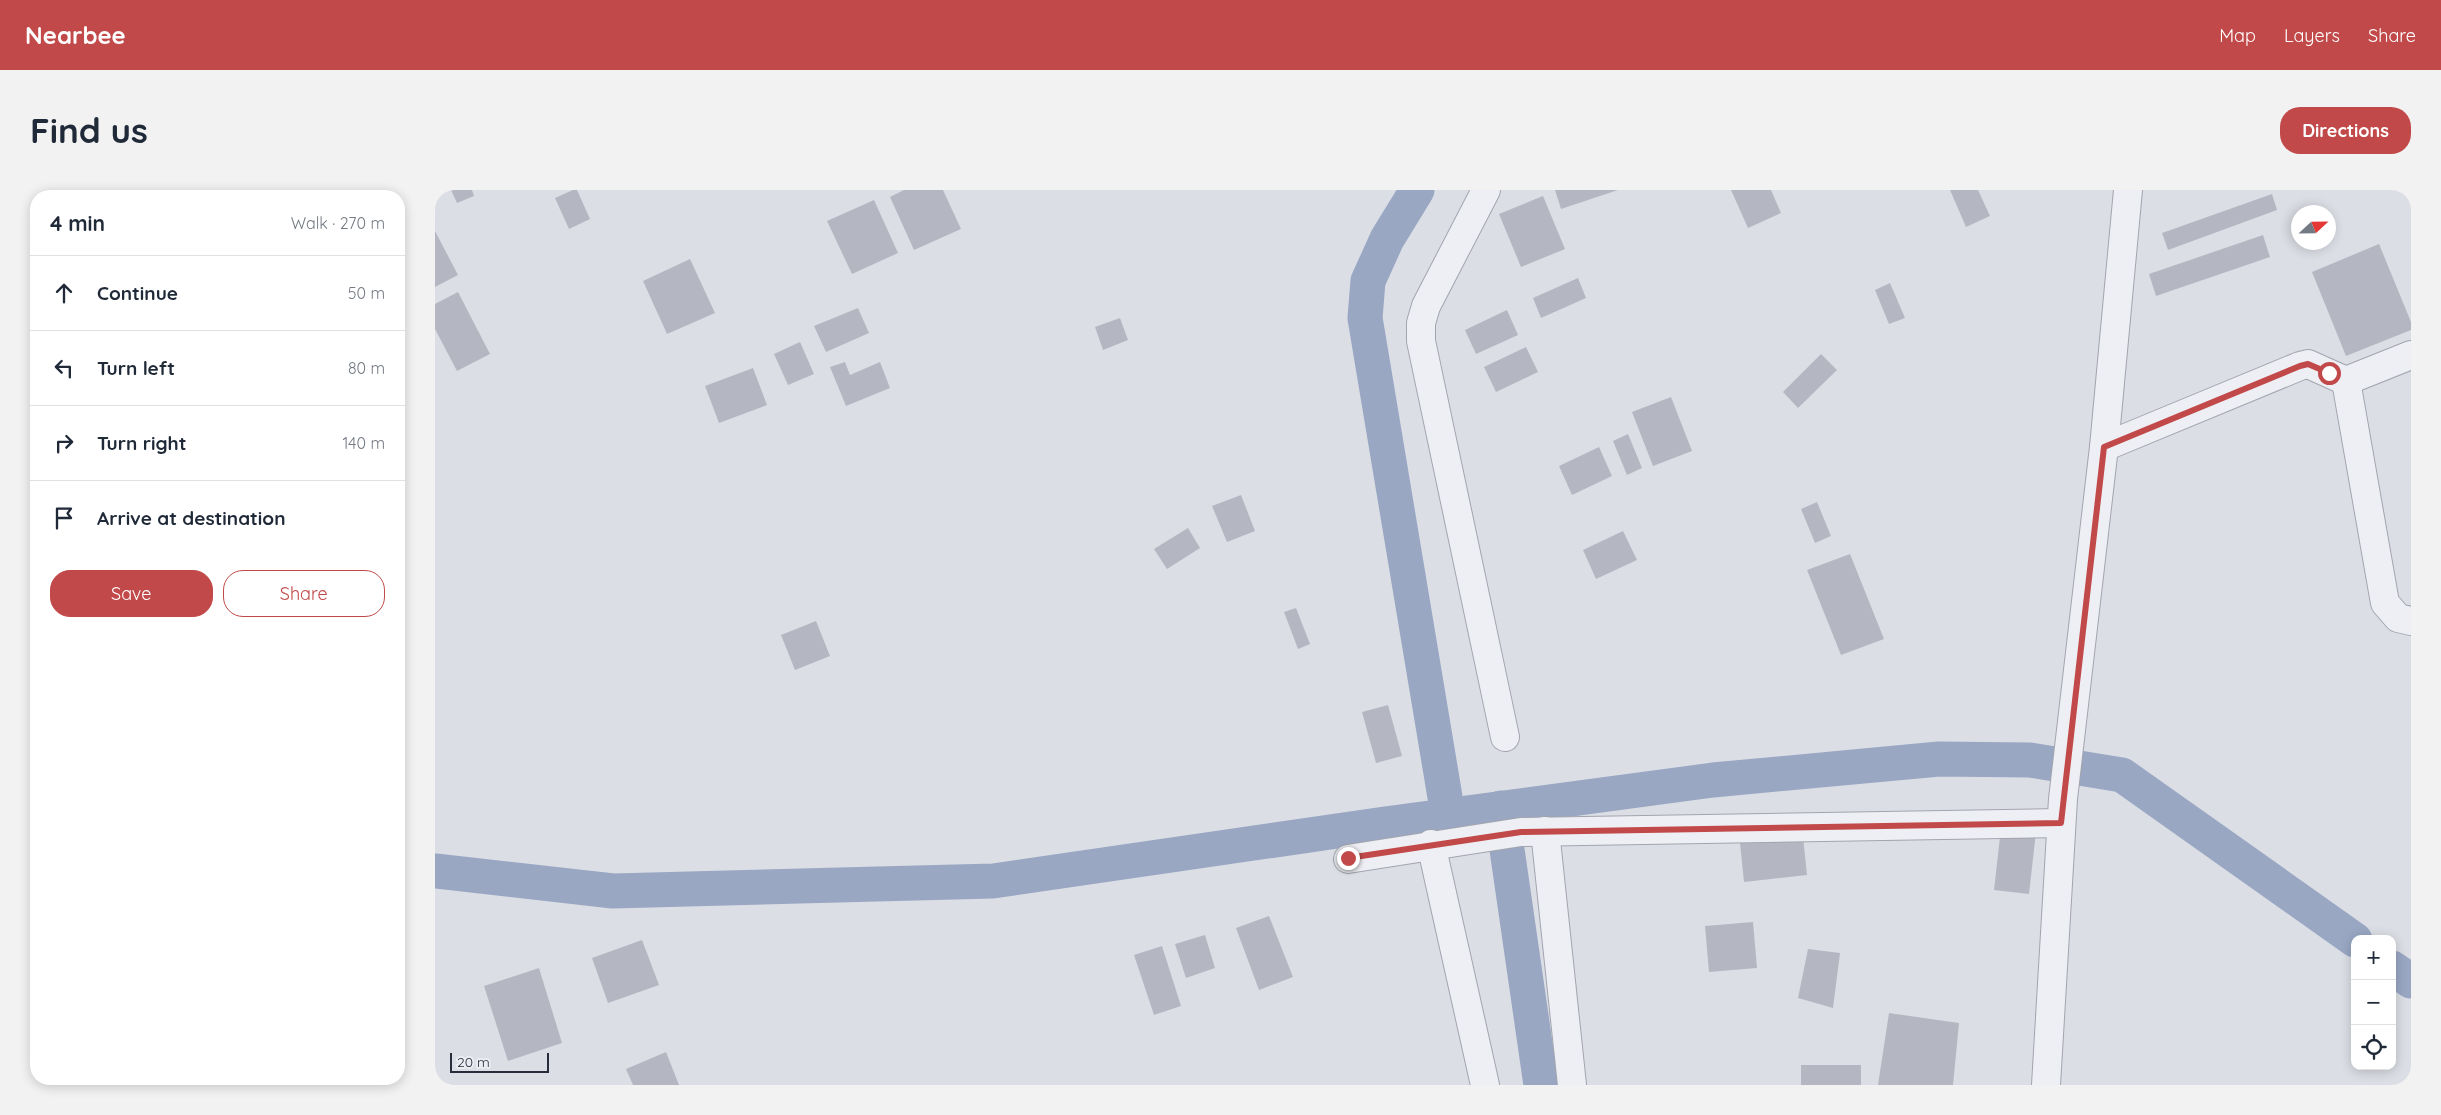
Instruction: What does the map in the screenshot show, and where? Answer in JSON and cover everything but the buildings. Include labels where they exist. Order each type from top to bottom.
[{"type":"street","points":[[1486,190],[1425,306],[1421,323],[1421,341],[1505,737]]},
{"type":"street","points":[[2046,1085],[2062,811],[2104,447],[2128,190]]},
{"type":"street","points":[[2104,447],[2300,366],[2308,364],[2346,381],[2411,355]]},
{"type":"street","points":[[2346,381],[2385,603],[2398,618],[2411,621]]},
{"type":"street","points":[[1348,858],[1459,840],[1533,832],[2062,811]]},
{"type":"street","points":[[1533,832],[1572,1085]]},
{"type":"street","points":[[1431,844],[1485,1085]]},
{"type":"waterway","points":[[1417,190],[1387,239],[1368,281],[1365,318],[1448,815]]},
{"type":"waterway","points":[[435,871],[613,891],[993,881],[1385,824],[1713,780],[1939,759],[2030,760],[2122,775],[2351,937]]},
{"type":"waterway","points":[[1501,808],[1541,1085]]},
{"type":"waterway","points":[[2396,971],[2411,981]]},
{"type":"route","points":[[1348,858],[1431,844],[1521,832],[2061,823],[2104,447],[2300,366],[2308,364],[2329,373]]}]
